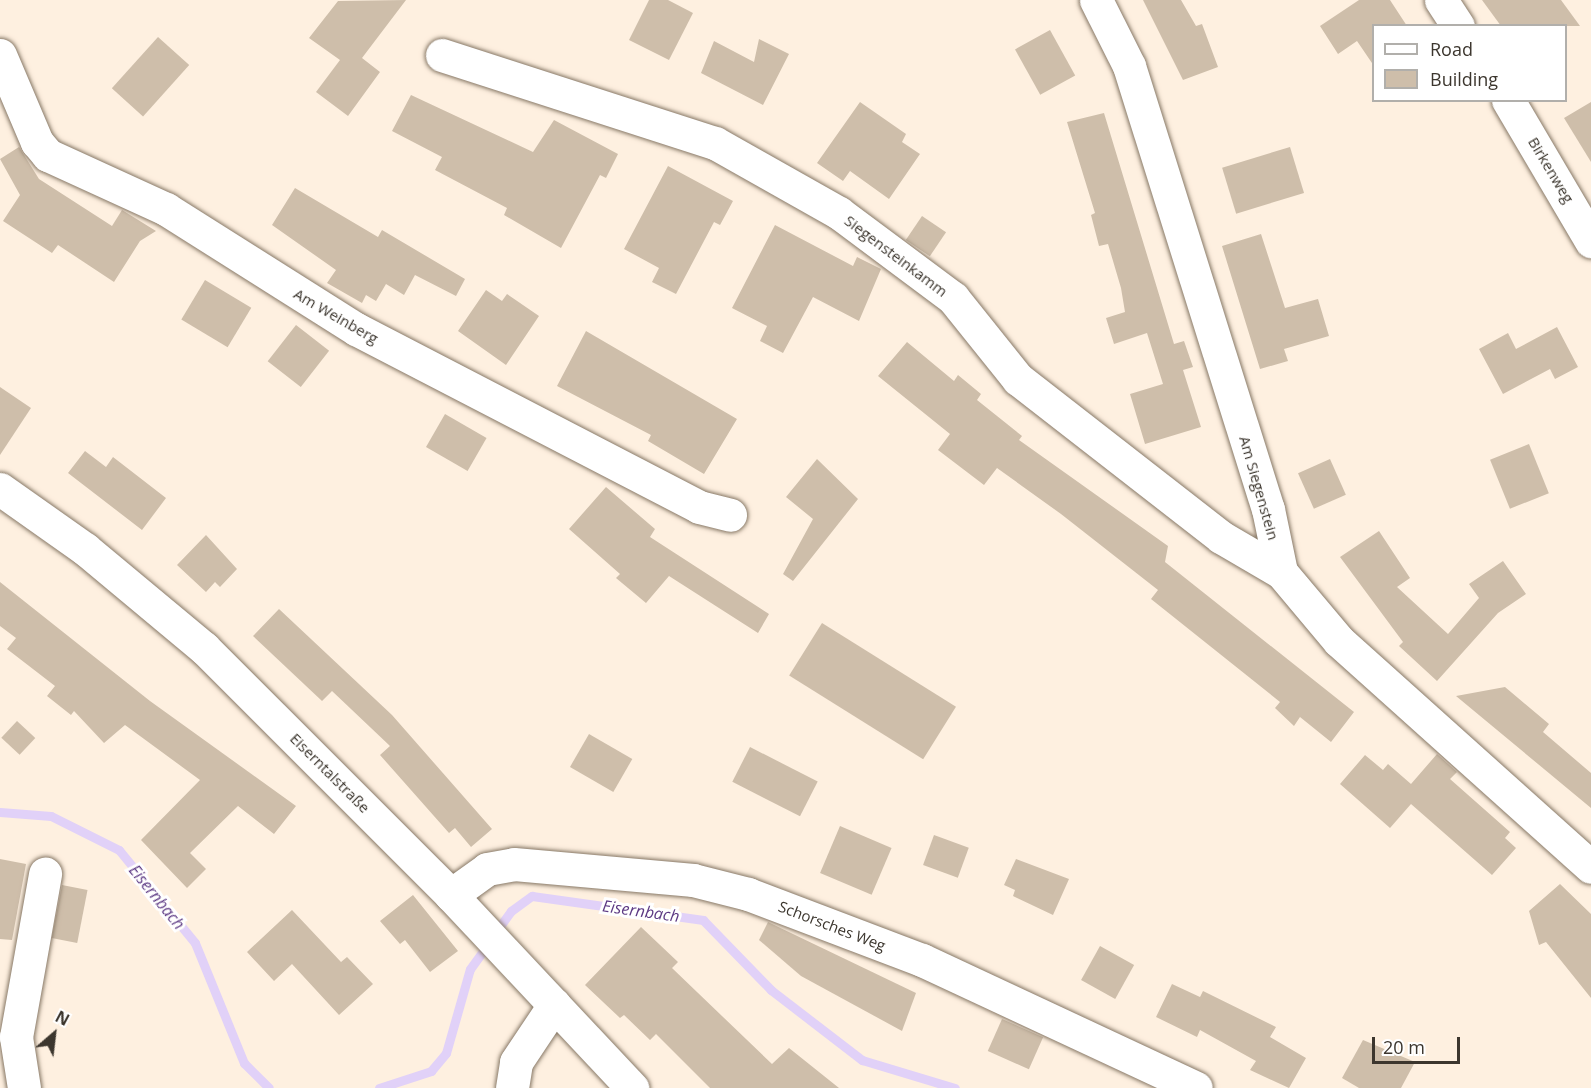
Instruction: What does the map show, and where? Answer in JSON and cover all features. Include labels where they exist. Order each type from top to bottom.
[{"type":"street","name":"Am Siegenstein","points":[[1096,0],[1130,66],[1268,509],[1281,572],[1339,641],[1591,867]]},
{"type":"street","points":[[1442,0],[1457,24]]},
{"type":"street","name":"Am Weinberg","points":[[0,55],[36,142],[48,154],[166,209],[356,329],[699,507],[730,515]]},
{"type":"street","name":"Siegensteinkamm","points":[[442,55],[715,143],[839,213],[953,298],[1017,379],[1221,537],[1281,572]]},
{"type":"street","name":"Birkenweg","points":[[1509,102],[1591,241]]},
{"type":"street","name":"Eiserntalstraße","points":[[0,489],[85,549],[204,648],[451,894],[632,1088]]},
{"type":"street","name":"Schorsches Weg","points":[[451,894],[487,869],[514,864],[704,882],[922,960],[1196,1088]]},
{"type":"street","points":[[24,1088],[16,1037],[45,874]]},
{"type":"street","points":[[512,1088],[516,1062],[554,1005]]},
{"type":"building","points":[[406,0],[362,58],[380,72],[348,116],[316,92],[340,60],[309,38],[338,1]]},
{"type":"building","points":[[649,0],[668,0],[693,13],[669,60],[629,40]]},
{"type":"building","points":[[1143,0],[1181,0],[1196,26],[1202,24],[1218,67],[1183,80]]},
{"type":"building","points":[[1359,0],[1390,0],[1406,24],[1372,24],[1372,63],[1357,41],[1338,54],[1320,26]]},
{"type":"building","points":[[1482,0],[1561,0],[1580,26],[1567,26],[1567,24],[1500,24]]},
{"type":"building","points":[[1050,30],[1075,75],[1040,95],[1015,49]]},
{"type":"building","points":[[158,37],[189,65],[143,116],[112,88]]},
{"type":"building","points":[[759,39],[789,54],[763,105],[701,73],[714,41],[754,62]]},
{"type":"building","points":[[411,95],[533,152],[554,120],[618,154],[606,178],[600,175],[561,248],[504,215],[507,208],[435,170],[442,157],[392,131]]},
{"type":"building","points":[[860,102],[906,134],[902,142],[920,154],[889,199],[850,171],[843,181],[817,163]]},
{"type":"building","points":[[1591,102],[1591,162],[1564,118]]},
{"type":"building","points":[[1104,113],[1174,344],[1184,341],[1193,367],[1183,370],[1201,427],[1145,444],[1130,394],[1163,384],[1147,333],[1114,344],[1106,318],[1125,312],[1121,288],[1108,244],[1099,246],[1091,215],[1095,213],[1067,122]]},
{"type":"building","points":[[19,147],[39,179],[112,226],[122,210],[156,231],[140,241],[114,282],[58,245],[52,253],[3,221],[20,195],[0,159]]},
{"type":"building","points":[[1290,147],[1304,193],[1236,214],[1222,168]]},
{"type":"building","points":[[668,166],[733,201],[720,225],[714,222],[676,294],[652,282],[659,268],[624,249]]},
{"type":"building","points":[[295,188],[378,237],[382,230],[465,279],[456,296],[415,275],[404,295],[386,284],[376,301],[366,295],[362,303],[327,283],[336,270],[272,225]]},
{"type":"building","points":[[922,216],[946,232],[930,256],[906,240]]},
{"type":"building","points":[[775,225],[853,266],[857,257],[881,269],[859,321],[813,297],[783,353],[760,341],[767,326],[732,308]]},
{"type":"building","points":[[1261,234],[1285,308],[1318,299],[1329,336],[1284,349],[1288,361],[1260,369],[1222,246]]},
{"type":"building","points":[[205,280],[251,308],[228,347],[181,319]]},
{"type":"building","points":[[486,290],[502,301],[507,294],[539,316],[506,365],[458,331]]},
{"type":"building","points":[[296,325],[329,351],[301,387],[268,361]]},
{"type":"building","points":[[1557,327],[1578,367],[1555,379],[1550,369],[1503,394],[1479,349],[1508,333],[1516,349]]},
{"type":"building","points":[[586,331],[737,419],[704,474],[648,441],[651,435],[557,386]]},
{"type":"building","points":[[907,342],[954,381],[958,375],[981,394],[977,400],[1022,436],[1019,440],[1168,546],[1165,562],[1354,712],[1331,742],[1300,717],[1294,726],[1275,708],[1280,702],[1151,599],[1158,590],[1061,514],[997,468],[984,485],[938,450],[950,434],[878,376]]},
{"type":"building","points":[[0,387],[31,408],[0,455]]},
{"type":"building","points":[[445,414],[487,438],[468,471],[426,447]]},
{"type":"building","points":[[1529,444],[1549,493],[1510,509],[1490,460]]},
{"type":"building","points":[[85,451],[106,467],[113,457],[166,498],[142,530],[68,473]]},
{"type":"building","points":[[817,459],[858,499],[793,581],[783,574],[813,519],[786,497]]},
{"type":"building","points":[[1330,459],[1346,495],[1314,509],[1298,473]]},
{"type":"building","points":[[606,487],[655,529],[650,537],[769,614],[758,633],[669,576],[646,603],[616,578],[620,574],[569,529]]},
{"type":"building","points":[[1379,531],[1410,578],[1397,587],[1448,634],[1479,598],[1469,584],[1503,561],[1526,594],[1498,613],[1437,681],[1399,646],[1403,642],[1340,557]]},
{"type":"building","points":[[206,535],[237,569],[220,587],[215,582],[206,592],[177,565]]},
{"type":"building","points":[[0,582],[150,701],[296,806],[274,834],[238,806],[190,853],[206,869],[187,888],[141,840],[200,780],[125,725],[104,743],[74,711],[71,715],[47,696],[55,686],[7,649],[16,638],[0,626]]},
{"type":"building","points":[[279,609],[392,715],[492,829],[471,847],[455,828],[449,833],[380,755],[390,746],[332,691],[322,701],[253,636]]},
{"type":"building","points":[[822,623],[956,707],[923,759],[789,676]]},
{"type":"building","points":[[1505,687],[1549,724],[1543,732],[1591,773],[1591,808],[1456,696]]},
{"type":"building","points":[[17,721],[35,738],[20,755],[1,738]]},
{"type":"building","points":[[589,734],[632,759],[613,792],[570,767]]},
{"type":"building","points":[[750,747],[818,782],[800,816],[732,782]]},
{"type":"building","points":[[1437,754],[1457,772],[1450,779],[1510,832],[1505,838],[1516,848],[1492,875],[1411,804],[1390,828],[1340,784],[1365,755],[1383,770],[1388,764],[1411,784]]},
{"type":"building","points":[[840,826],[892,848],[872,895],[820,873]]},
{"type":"building","points":[[934,835],[969,848],[958,878],[923,865]]},
{"type":"building","points":[[0,859],[26,864],[12,940],[0,939]]},
{"type":"building","points":[[1016,859],[1069,879],[1053,915],[1013,896],[1015,890],[1004,885]]},
{"type":"building","points":[[1560,884],[1591,914],[1591,998],[1546,942],[1539,945],[1529,911]]},
{"type":"building","points":[[62,885],[88,890],[77,943],[52,938]]},
{"type":"building","points":[[413,895],[458,951],[430,972],[405,940],[400,944],[380,921]]},
{"type":"building","points":[[292,910],[341,962],[347,957],[373,984],[339,1015],[292,964],[274,981],[247,952]]},
{"type":"building","points":[[768,922],[916,993],[902,1031],[801,976],[759,940]]},
{"type":"building","points":[[641,927],[678,962],[672,968],[772,1064],[789,1048],[839,1088],[710,1088],[656,1034],[650,1040],[624,1015],[620,1018],[585,985]]},
{"type":"building","points":[[1100,946],[1134,965],[1115,999],[1081,980]]},
{"type":"building","points":[[1172,984],[1200,997],[1203,991],[1276,1027],[1270,1037],[1306,1058],[1289,1088],[1250,1070],[1256,1061],[1200,1030],[1197,1037],[1156,1017]]},
{"type":"building","points":[[1002,1019],[1043,1037],[1029,1069],[988,1051]]},
{"type":"building","points":[[1363,1040],[1415,1062],[1401,1088],[1359,1088],[1342,1078]]},
{"type":"waterway","name":"Eisernbach","points":[[0,812],[51,816],[119,850],[195,943],[244,1063],[269,1088]]},
{"type":"waterway","name":"Eisernbach","points":[[495,933],[511,911],[532,896],[703,920],[771,990],[862,1060],[955,1088]]},
{"type":"waterway","name":"Eisernbach","points":[[379,1088],[431,1071],[446,1053],[470,969],[488,944]]}]
